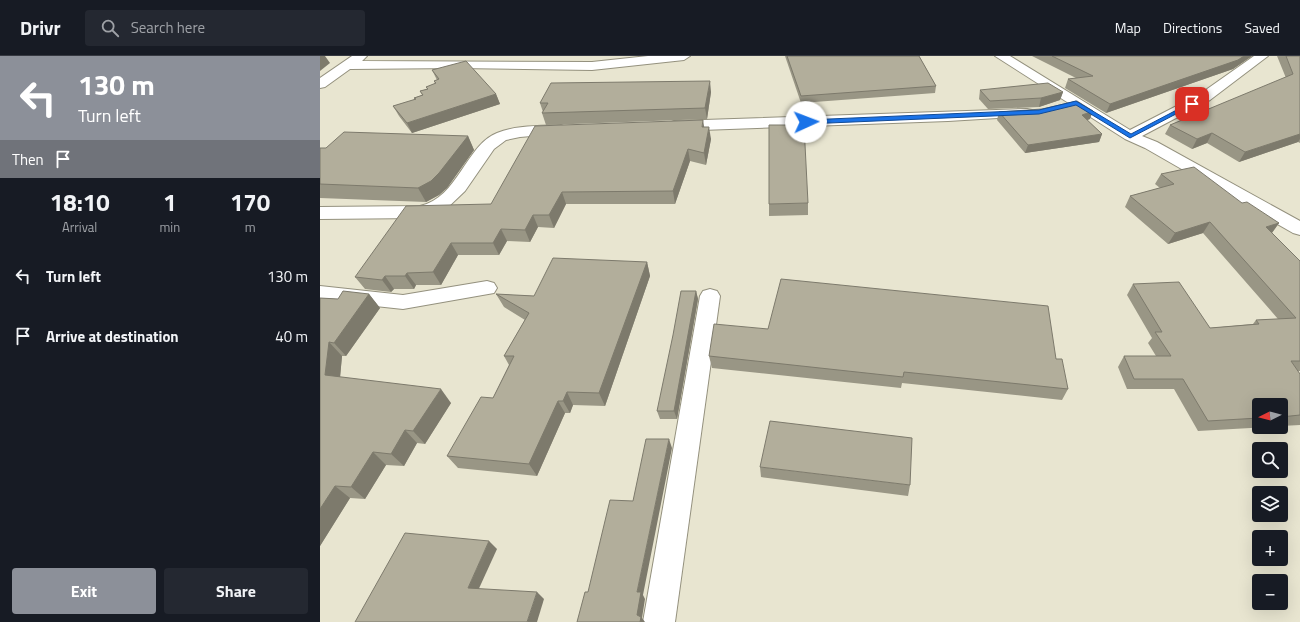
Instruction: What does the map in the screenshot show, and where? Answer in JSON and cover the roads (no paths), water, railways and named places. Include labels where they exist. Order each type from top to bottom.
[{"type":"street","points":[[320,84],[360,56]]},
{"type":"street","points":[[347,65],[458,64],[592,66],[684,56]]},
{"type":"street","points":[[1001,56],[1130,136],[1151,146],[1300,229]]},
{"type":"street","points":[[1130,136],[1205,97],[1262,56]]},
{"type":"street","points":[[655,127],[948,117],[1047,110],[1076,103]]},
{"type":"street","points":[[320,213],[420,212],[436,208],[459,186],[488,146],[500,137],[531,131],[576,129]]},
{"type":"street","points":[[320,293],[403,302],[487,288]]},
{"type":"street","points":[[659,622],[710,296]]}]
